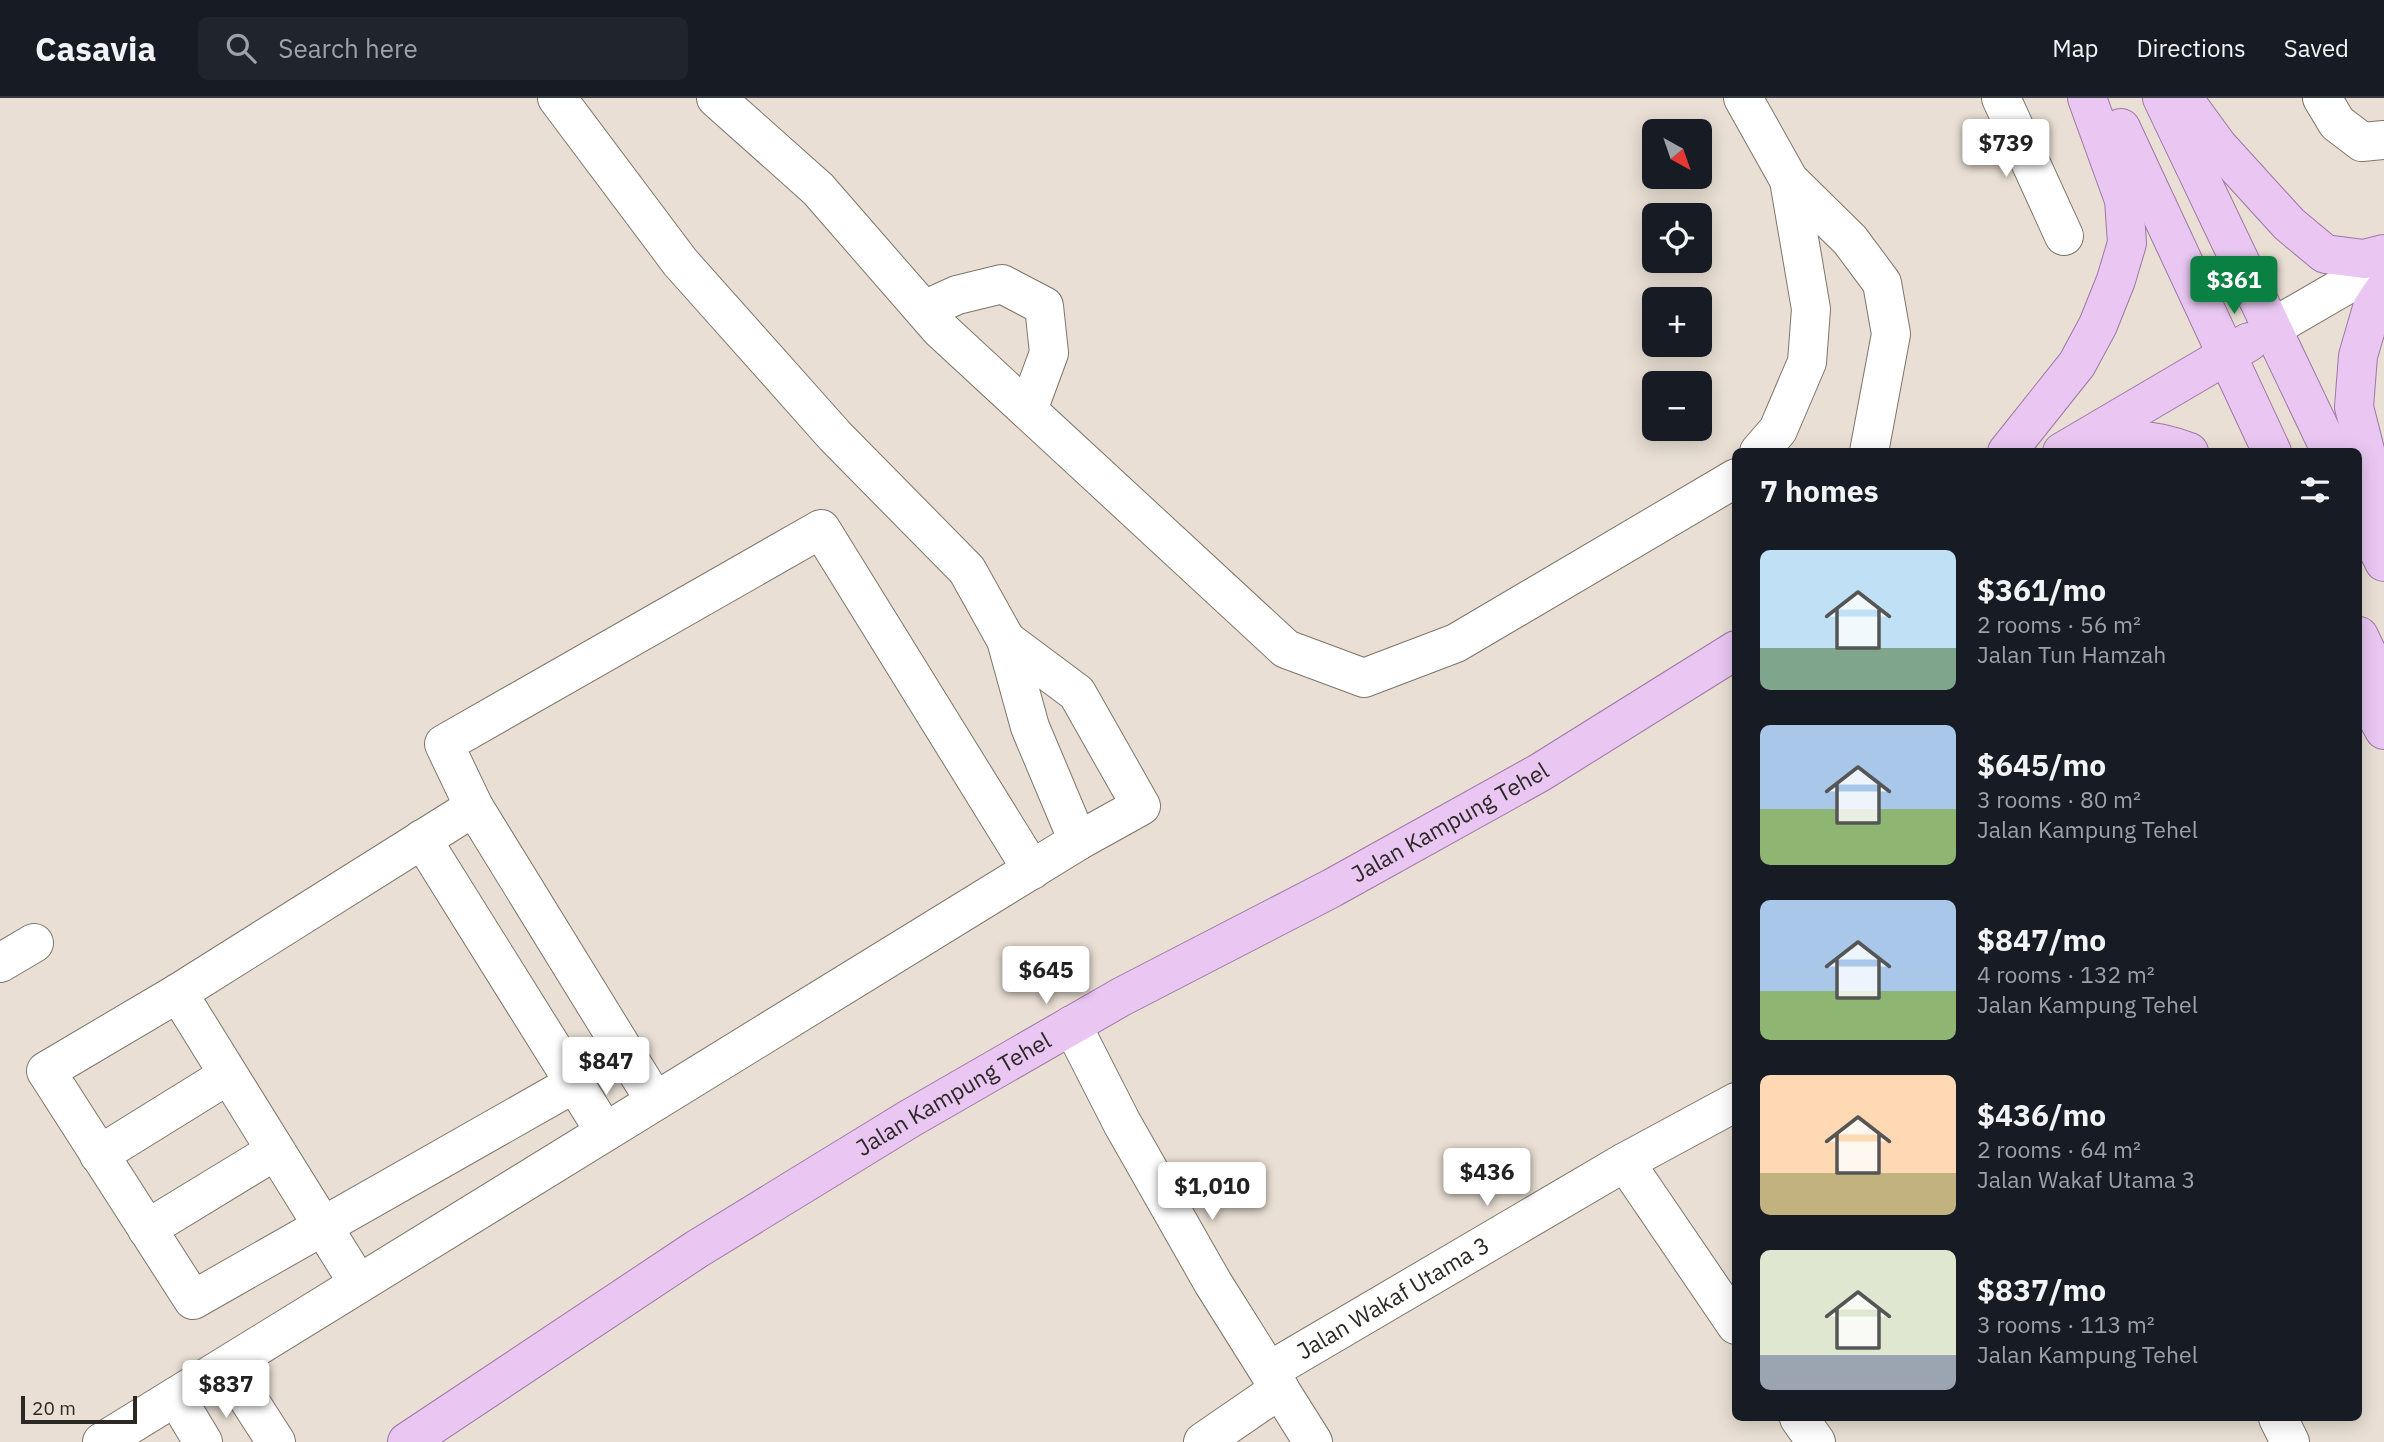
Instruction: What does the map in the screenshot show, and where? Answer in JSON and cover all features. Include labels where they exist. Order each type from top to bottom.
[{"type":"main road","points":[[2010,448],[2077,363],[2098,325],[2127,243],[2123,200],[2087,98]]},
{"type":"main road","points":[[2107,98],[2270,448]]},
{"type":"main road","points":[[2162,98],[2329,448]]},
{"type":"main road","points":[[2183,98],[2218,146],[2289,224],[2325,254],[2364,259],[2384,254]]},
{"type":"main road","points":[[2384,290],[2372,308],[2358,356],[2354,407],[2369,466],[2384,503]]},
{"type":"main road","points":[[2069,448],[2272,328]]},
{"type":"main road","points":[[2095,448],[2132,439],[2167,443],[2179,448]]},
{"type":"main road","points":[[2362,516],[2384,562]]},
{"type":"main road","points":[[2362,642],[2384,689]]},
{"type":"main road","name":"Jalan Kampung Tehel","points":[[407,1442],[709,1242],[909,1119],[1133,991],[1332,888],[1539,773],[1732,652]]},
{"type":"main road","points":[[2362,690],[2384,730]]},
{"type":"street","points":[[557,98],[680,262],[835,436],[967,569],[1006,640],[1030,727],[1078,841]]},
{"type":"street","points":[[716,98],[818,189],[940,329],[1286,649],[1364,678],[1456,643],[1732,480]]},
{"type":"street","points":[[1743,98],[1789,180],[1850,240],[1882,283],[1891,334],[1869,448]]},
{"type":"street","points":[[2001,98],[2064,236]]},
{"type":"street","points":[[2322,98],[2337,122],[2362,142],[2384,140]]},
{"type":"street","points":[[1762,448],[1778,430],[1807,362],[1811,309],[1789,180]]},
{"type":"street","points":[[2272,328],[2384,263]]},
{"type":"street","points":[[924,310],[957,295],[1002,285],[1044,306],[1049,353],[1028,410]]},
{"type":"street","points":[[655,1101],[474,807],[444,744],[821,529],[1032,870]]},
{"type":"street","points":[[102,1442],[1078,841],[1141,806],[1077,693],[1006,640]]},
{"type":"street","points":[[474,807],[178,993],[46,1071],[192,1300],[575,1083]]},
{"type":"street","points":[[422,839],[606,1132]]},
{"type":"street","points":[[0,963],[34,943]]},
{"type":"street","points":[[178,993],[358,1283]]},
{"type":"street","points":[[1072,1025],[1122,1123],[1213,1283],[1314,1442]]},
{"type":"street","points":[[99,1155],[228,1075]]},
{"type":"street","name":"Jalan Wakaf Utama 3","points":[[1203,1442],[1274,1380],[1625,1162],[1732,1104]]},
{"type":"street","points":[[147,1229],[275,1151]]},
{"type":"street","points":[[1625,1162],[1732,1319]]},
{"type":"street","points":[[227,1366],[276,1442]]},
{"type":"street","points":[[176,1397],[203,1442]]},
{"type":"street","points":[[1801,1421],[1816,1442]]},
{"type":"street","points":[[2280,1421],[2290,1442]]}]
